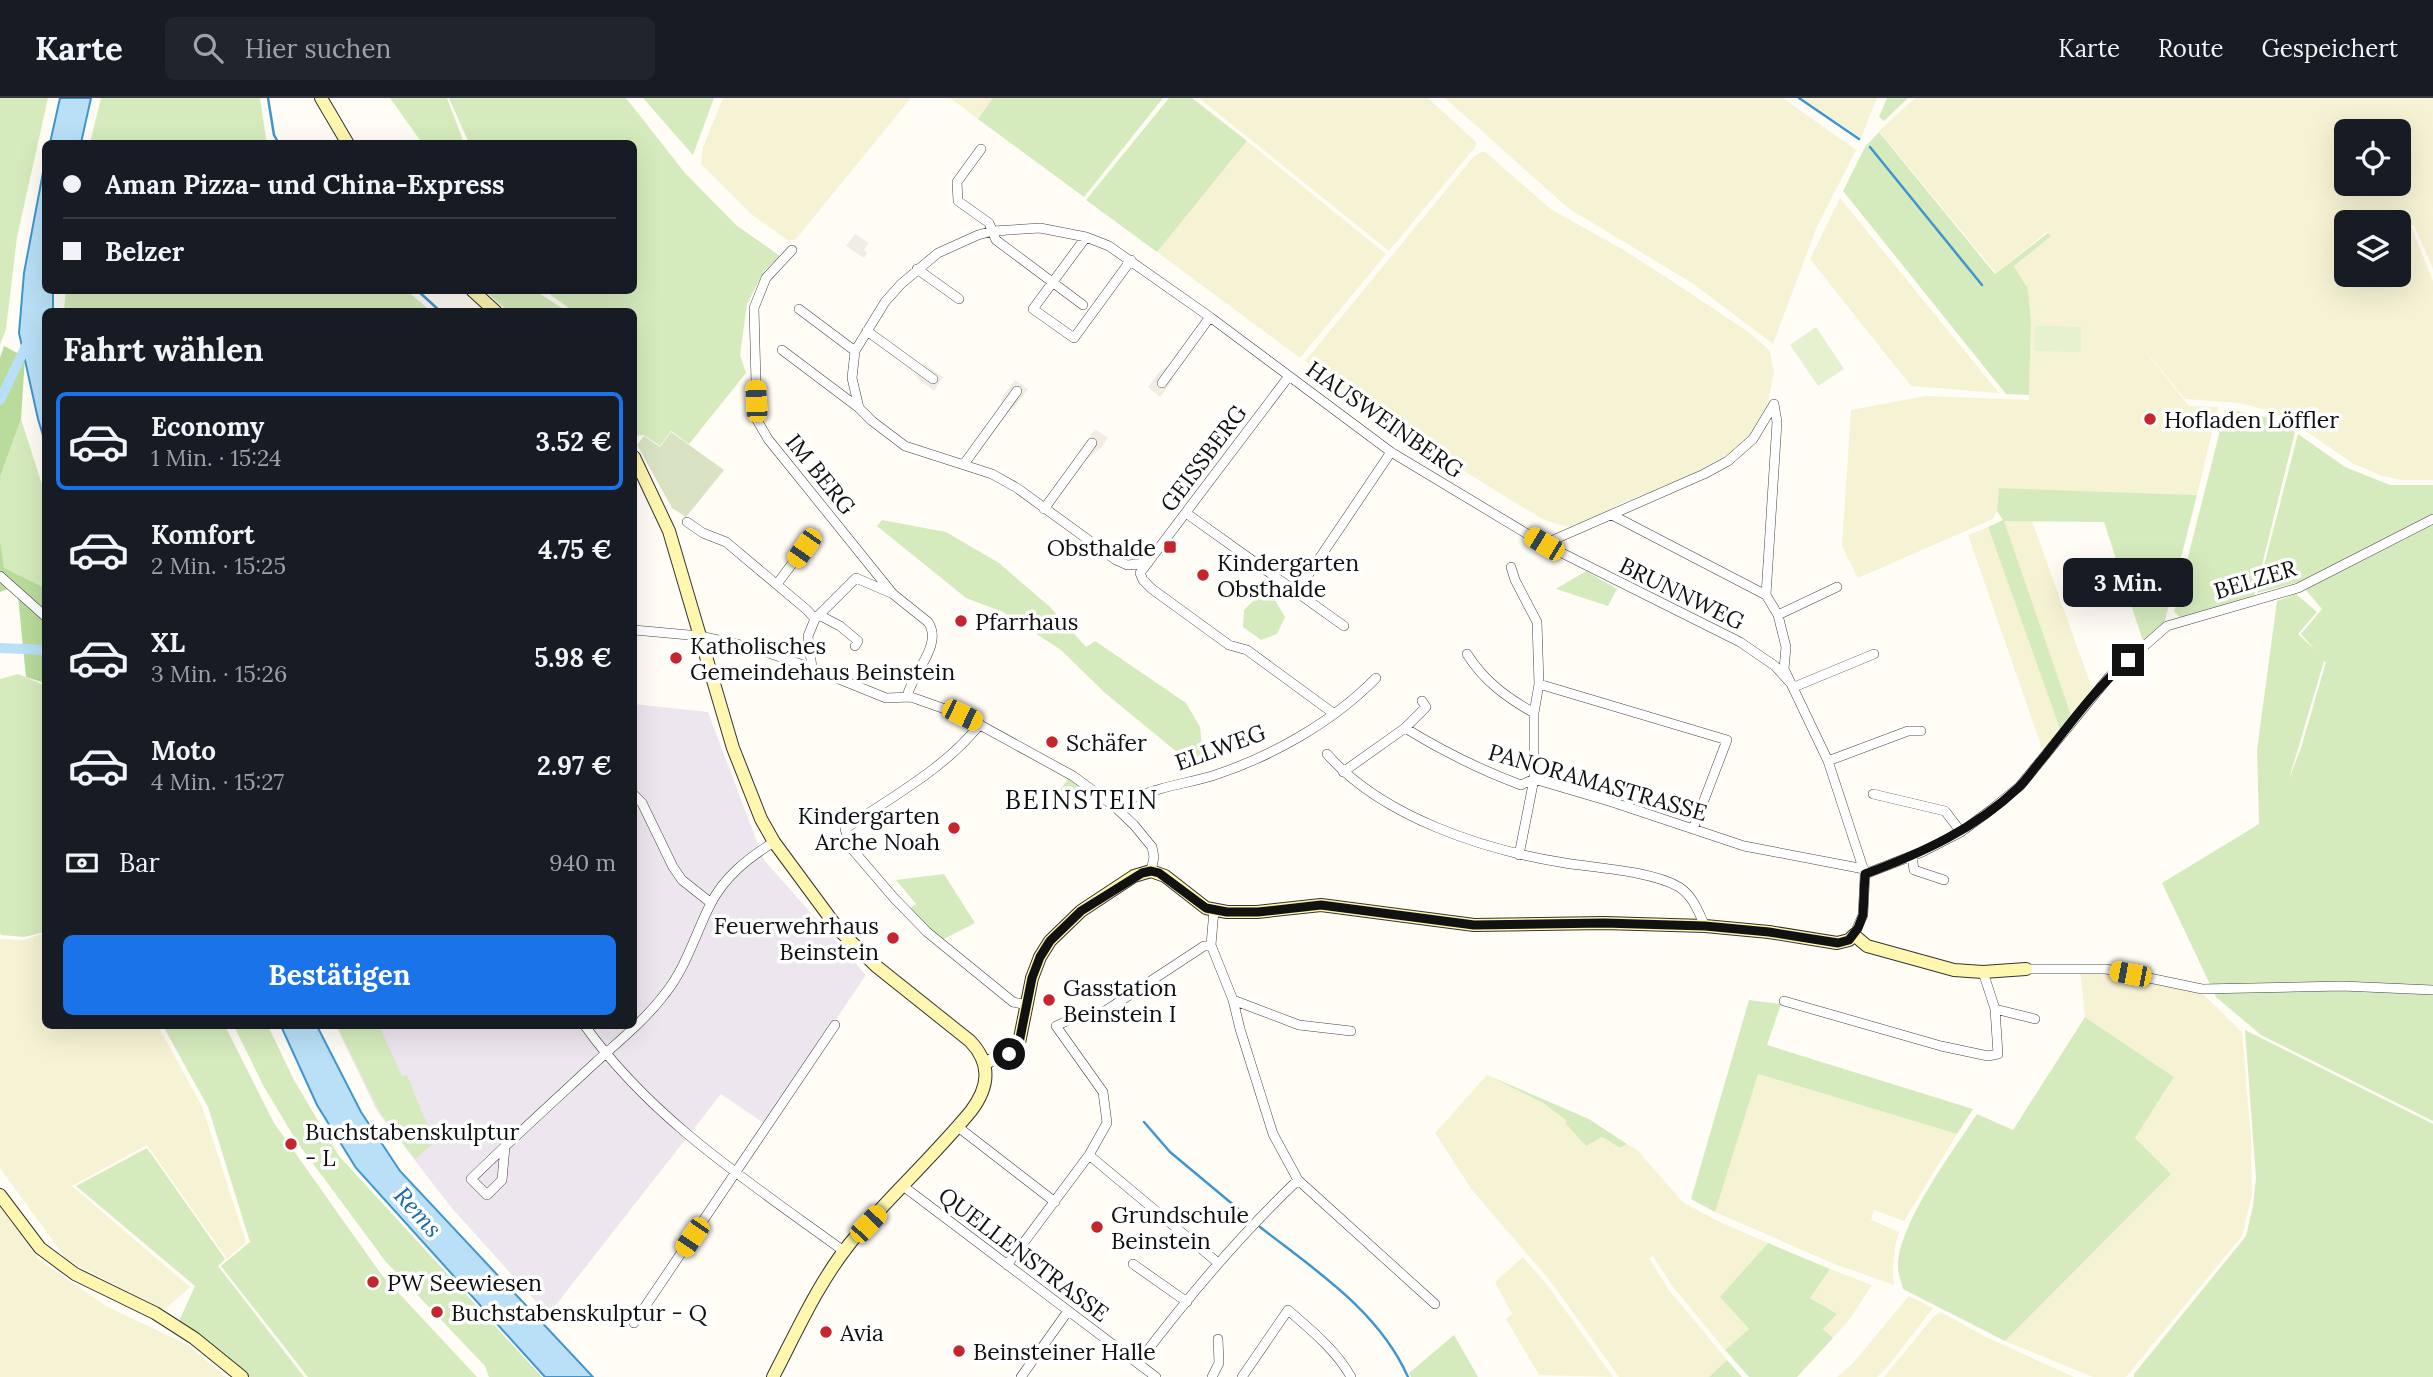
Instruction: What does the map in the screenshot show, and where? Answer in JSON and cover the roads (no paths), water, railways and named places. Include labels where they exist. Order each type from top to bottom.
[{"type":"street","points":[[321,98],[346,140]]},
{"type":"street","points":[[981,149],[957,182],[958,201],[989,223],[996,240],[1083,305]]},
{"type":"street","name":"HAUSWEINBERG","points":[[859,408],[852,378],[855,351],[885,302],[917,269],[938,253],[993,231],[1040,229],[1086,237],[1109,246],[1131,260],[1391,453],[1544,544]]},
{"type":"street","points":[[1086,237],[1033,309],[1074,338],[1131,260]]},
{"type":"street","name":"IM BERG","points":[[792,250],[766,278],[754,308],[757,420],[768,439],[893,594],[928,622],[934,636],[908,688],[907,696]]},
{"type":"street","points":[[917,269],[959,299]]},
{"type":"street","points":[[476,294],[492,308]]},
{"type":"street","points":[[799,309],[855,351]]},
{"type":"street","points":[[1162,383],[1210,317]]},
{"type":"street","points":[[867,331],[933,379]]},
{"type":"street","points":[[782,350],[905,446],[992,474],[1017,488],[1116,560],[1127,565],[1148,563]]},
{"type":"street","name":"GEISSBERG","points":[[1148,563],[1289,376]]},
{"type":"street","points":[[964,464],[1017,391]]},
{"type":"street","points":[[1544,544],[1728,461],[1756,435],[1774,404],[1776,432],[1766,595],[1612,515]]},
{"type":"street","points":[[1756,435],[1776,432]]},
{"type":"street","points":[[1044,509],[1091,443]]},
{"type":"street","points":[[1296,593],[1391,453]]},
{"type":"street","points":[[637,463],[670,531],[733,748],[761,818],[774,842],[839,930],[876,966],[960,1032],[976,1048],[984,1063],[986,1076],[979,1100],[958,1127],[845,1252],[788,1344],[773,1377]]},
{"type":"street","points":[[1186,513],[1343,626]]},
{"type":"street","name":"BELZER","points":[[1864,872],[1912,856],[1961,832],[2020,786],[2109,677],[2166,626],[2298,588],[2433,519]]},
{"type":"street","points":[[687,522],[703,533],[726,542],[817,617],[840,626],[858,641],[855,646]]},
{"type":"street","name":"BRUNNWEG","points":[[1544,544],[1740,642],[1775,666],[1794,687]]},
{"type":"street","points":[[777,584],[804,548]]},
{"type":"street","points":[[1148,563],[1140,573],[1152,589],[1229,645],[1247,650],[1333,713]]},
{"type":"street","points":[[1511,567],[1537,622],[1539,684],[1534,713],[1534,779],[1519,855]]},
{"type":"street","points":[[0,576],[42,613]]},
{"type":"street","points":[[812,668],[808,636],[817,617],[856,578],[893,594]]},
{"type":"street","name":"BRUNNWEG","points":[[1778,615],[1838,587]]},
{"type":"street","name":"BRUNNWEG","points":[[1766,595],[1778,615],[1786,647],[1784,669],[1828,761],[1864,872],[1863,915],[1854,936]]},
{"type":"street","points":[[637,630],[700,636],[754,648],[886,698],[907,696],[962,715],[1073,776],[1114,806],[1152,847],[1154,857],[1151,871]]},
{"type":"street","points":[[1467,654],[1480,674],[1505,697],[1534,713]]},
{"type":"street","points":[[1794,687],[1874,654]]},
{"type":"street","name":"ELLWEG","points":[[1114,806],[1156,790],[1213,776],[1251,761],[1301,735],[1360,694],[1377,678]]},
{"type":"street","points":[[1539,684],[1727,740],[1693,829]]},
{"type":"street","points":[[1343,772],[1405,728],[1426,707],[1422,701]]},
{"type":"street","points":[[980,724],[964,746],[947,760],[845,829],[852,849],[927,932],[1013,1002],[1027,1005]]},
{"type":"street","name":"PANORAMASTRASSE","points":[[1405,728],[1445,753],[1521,785],[1534,779],[1744,846],[1864,872]]},
{"type":"street","points":[[1828,761],[1908,731],[1921,731]]},
{"type":"street","points":[[1327,754],[1343,772],[1387,803],[1437,827],[1519,855],[1653,878],[1678,887],[1694,901],[1705,926]]},
{"type":"street","points":[[1873,794],[1945,811],[1961,832]]},
{"type":"street","points":[[637,798],[682,880],[710,903]]},
{"type":"street","points":[[637,1022],[664,995],[691,950],[710,903],[730,876],[749,857],[774,842]]},
{"type":"street","points":[[1912,856],[1914,870],[1944,880]]},
{"type":"street","points":[[984,1063],[1009,1054],[1015,1048],[1021,1037],[1032,978],[1040,957],[1062,928],[1081,911],[1134,876],[1151,871],[1165,876],[1200,904],[1214,910],[1258,912],[1321,905],[1474,925],[1604,923],[1705,926],[1769,932],[1838,943],[1854,936],[1867,946],[1954,970],[1983,972],[2106,969],[2202,989],[2342,986],[2433,990]]},
{"type":"street","points":[[1214,910],[1211,946],[1233,1000],[1273,1134],[1298,1180],[1435,1304]]},
{"type":"street","points":[[1007,1265],[1100,1140],[1108,1117],[1103,1092],[1056,1026],[1071,1019],[1099,1015],[1203,946],[1211,946]]},
{"type":"street","points":[[1784,1001],[1941,1046],[1988,1056],[1998,1054],[1995,1009],[1983,972]]},
{"type":"street","points":[[1233,1000],[1299,1025],[1351,1031]]},
{"type":"street","points":[[1995,1009],[2035,1019]]},
{"type":"street","points":[[634,1323],[835,1025]]},
{"type":"street","points":[[587,1029],[605,1054],[664,1115],[735,1172],[845,1252]]},
{"type":"street","points":[[505,1146],[502,1180],[487,1195],[471,1179],[505,1146],[605,1054],[630,1029]]},
{"type":"street","points":[[958,1127],[1055,1202]]},
{"type":"street","points":[[1089,1155],[1217,1262]]},
{"type":"street","points":[[1138,1363],[1217,1262],[1298,1180]]},
{"type":"street","name":"QUELLENSTRASSE","points":[[903,1186],[1156,1377]]},
{"type":"street","points":[[0,1195],[40,1248],[75,1274],[155,1313],[194,1338],[242,1377]]},
{"type":"street","points":[[1133,1264],[1187,1302]]},
{"type":"street","points":[[1242,1377],[1288,1310],[1322,1340],[1351,1377]]},
{"type":"street","points":[[1021,1377],[1068,1311]]},
{"type":"street","points":[[1212,1377],[1219,1363],[1218,1339]]},
{"type":"water","points":[[60,98],[91,98],[82,140],[51,140]]},
{"type":"water","points":[[42,178],[42,294],[53,294],[53,308],[42,308],[42,432],[19,333],[24,273]]},
{"type":"water","name":"Rems","points":[[282,1029],[319,1029],[361,1112],[400,1171],[593,1377],[545,1377],[356,1168],[317,1105]]},
{"type":"waterway","points":[[268,98],[277,140]]},
{"type":"waterway","points":[[1799,98],[1859,139]]},
{"type":"waterway","points":[[1870,147],[1982,285]]},
{"type":"waterway","points":[[421,294],[437,308]]},
{"type":"waterway","points":[[0,400],[29,340]]},
{"type":"waterway","points":[[0,648],[42,650]]},
{"type":"waterway","points":[[1144,1122],[1170,1152],[1242,1212]]},
{"type":"waterway","points":[[1260,1227],[1344,1293],[1363,1312],[1396,1353],[1408,1377]]},
{"type":"place","name":"Hofladen Löffler","points":[[2150,419]]},
{"type":"place","name":"Obsthalde","points":[[1170,547]]},
{"type":"place","name":"Kindergarten Obsthalde","points":[[1203,575]]},
{"type":"place","name":"Pfarrhaus","points":[[961,621]]},
{"type":"place","name":"Katholisches Gemeindehaus Beinstein","points":[[676,658]]},
{"type":"place","name":"Schäfer","points":[[1052,742]]},
{"type":"place","name":"Kindergarten Arche Noah","points":[[954,828]]},
{"type":"place","name":"Feuerwehrhaus Beinstein","points":[[893,938]]},
{"type":"place","name":"Gasstation Beinstein I","points":[[1049,1000]]},
{"type":"place","name":"Buchstabenskulptur - L","points":[[291,1144]]},
{"type":"place","name":"Grundschule Beinstein","points":[[1097,1227]]},
{"type":"place","name":"PW Seewiesen","points":[[373,1282]]},
{"type":"place","name":"Buchstabenskulptur - Q","points":[[437,1312]]},
{"type":"place","name":"Avia","points":[[826,1332]]},
{"type":"place","name":"Beinsteiner Halle","points":[[959,1351]]},
{"type":"district","name":"BEINSTEIN","points":[[1082,799]]}]
